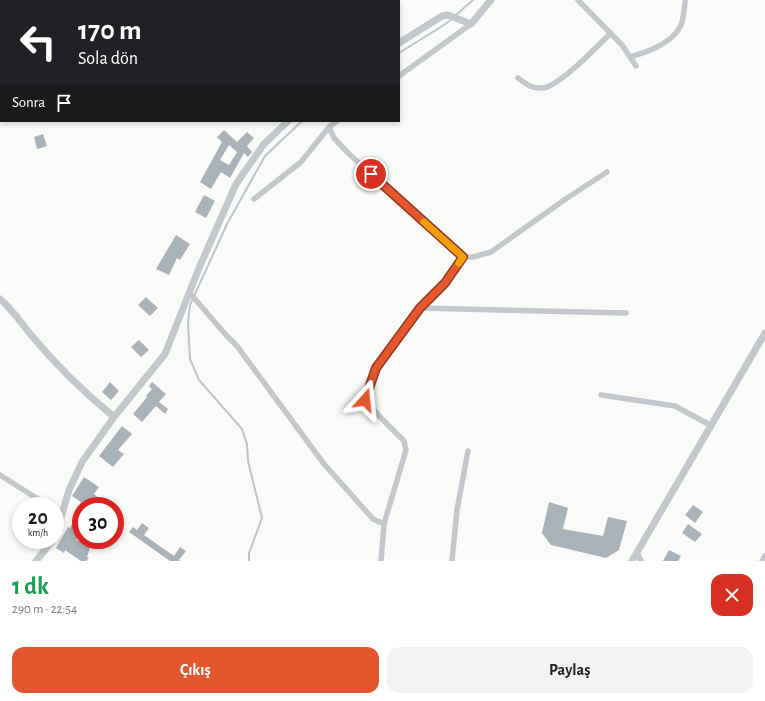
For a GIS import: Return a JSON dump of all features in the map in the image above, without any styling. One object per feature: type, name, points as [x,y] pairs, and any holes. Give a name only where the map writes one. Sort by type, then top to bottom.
[{"type":"street","points":[[400,75],[470,24],[491,0]]},
{"type":"street","points":[[578,0],[622,45],[636,66]]},
{"type":"street","points":[[630,57],[650,51],[675,33],[681,26],[685,2]]},
{"type":"street","points":[[400,42],[442,16],[448,15],[470,24]]},
{"type":"street","points":[[518,78],[529,87],[544,88],[559,81],[611,34]]},
{"type":"street","points":[[64,508],[69,490],[82,462],[114,417],[165,354],[189,292],[236,184],[264,144],[287,122]]},
{"type":"street","points":[[254,199],[302,162],[329,127],[336,122]]},
{"type":"street","points":[[329,127],[334,138],[348,153],[463,257],[473,257],[491,252],[567,198],[607,172]]},
{"type":"street","points":[[381,561],[384,524],[406,450],[404,441],[365,400],[376,368],[420,308],[445,283],[463,257]]},
{"type":"street","points":[[189,292],[236,346],[324,464],[373,518],[384,524]]},
{"type":"street","points":[[0,299],[10,307],[31,336],[57,364],[114,417]]},
{"type":"street","points":[[420,308],[626,313]]},
{"type":"street","points":[[632,561],[765,332]]},
{"type":"street","points":[[601,396],[675,406],[710,425]]},
{"type":"street","points":[[452,561],[457,510],[468,451]]},
{"type":"street","points":[[0,475],[35,497]]},
{"type":"street","points":[[36,561],[46,549]]},
{"type":"street","points":[[637,553],[641,561]]},
{"type":"street","points":[[762,561],[765,556]]},
{"type":"building","points":[[224,130],[237,142],[247,132],[254,138],[247,146],[252,152],[248,157],[244,153],[230,178],[221,172],[211,189],[200,182],[222,142],[217,137]],"holes":[[[229,145],[237,152],[229,165],[220,160]]]},
{"type":"building","points":[[43,134],[47,146],[37,149],[34,137]]},
{"type":"building","points":[[204,195],[215,201],[206,218],[195,212]]},
{"type":"building","points":[[176,235],[190,244],[180,260],[177,258],[169,275],[156,269]]},
{"type":"building","points":[[146,297],[158,308],[150,316],[138,305]]},
{"type":"building","points":[[139,340],[149,350],[141,357],[131,347]]},
{"type":"building","points":[[110,382],[119,391],[111,400],[102,392]]},
{"type":"building","points":[[152,382],[166,394],[159,402],[168,409],[165,414],[156,406],[142,422],[133,414],[152,389],[149,386]]},
{"type":"building","points":[[122,426],[132,434],[118,450],[124,454],[113,467],[99,456]]},
{"type":"building","points":[[84,477],[99,487],[94,494],[97,497],[72,496]]},
{"type":"building","points":[[549,502],[568,508],[563,529],[603,536],[608,517],[627,521],[619,550],[606,558],[551,545],[542,533]]},
{"type":"building","points":[[693,505],[703,512],[695,523],[685,515]]},
{"type":"building","points":[[142,523],[149,528],[144,535],[174,556],[180,547],[186,551],[179,560],[180,561],[170,561],[129,532],[133,527],[137,530]]},
{"type":"building","points":[[72,524],[72,549],[90,549],[87,557],[89,558],[86,561],[81,561],[65,550],[64,553],[58,549],[64,549],[64,534],[68,527],[70,528]]},
{"type":"building","points":[[688,524],[702,534],[695,542],[682,533]]},
{"type":"building","points":[[669,550],[681,556],[678,561],[663,561]]},
{"type":"waterway","points":[[456,15],[473,0]]},
{"type":"waterway","points":[[400,52],[453,18]]},
{"type":"waterway","points":[[249,561],[249,553],[262,518],[248,461],[247,444],[242,429],[199,380],[190,359],[188,323],[190,305],[227,224],[265,156],[301,122]]},
{"type":"slow traffic","points":[[424,222],[463,257],[459,263]]},
{"type":"route","points":[[365,400],[376,368],[420,308],[445,283],[463,257],[371,174]]}]
